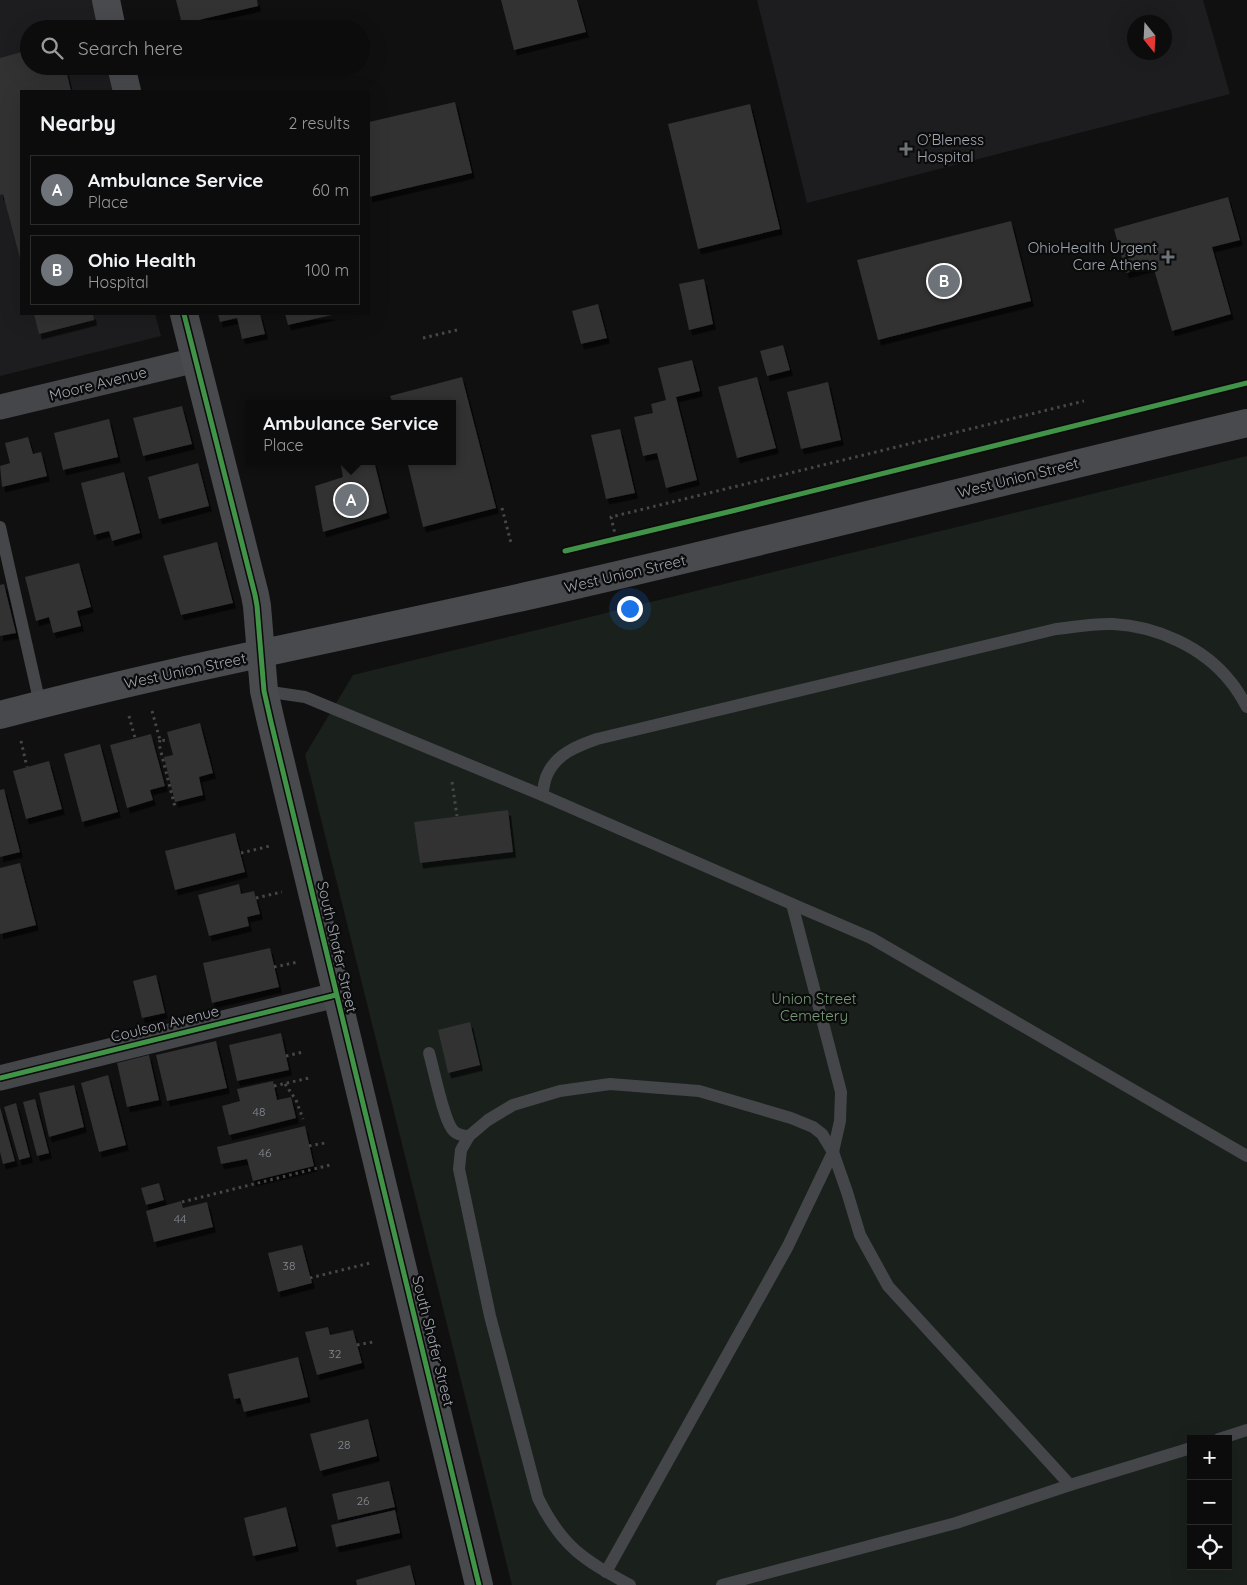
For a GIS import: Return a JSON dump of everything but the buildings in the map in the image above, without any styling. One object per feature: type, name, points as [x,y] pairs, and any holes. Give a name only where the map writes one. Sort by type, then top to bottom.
[{"type":"street","points":[[106,0],[110,20]]},
{"type":"street","points":[[124,75],[128,90]]},
{"type":"street","name":"South Shafer Street","points":[[184,315],[255,595],[264,691],[479,1585]]},
{"type":"street","name":"Moore Avenue","points":[[0,408],[196,360]]},
{"type":"street","name":"West Union Street","points":[[0,715],[198,666],[262,654],[573,586],[1247,423]]},
{"type":"street","name":"Coulson Avenue","points":[[0,1078],[336,995]]},
{"type":"lane","points":[[0,527],[40,704]]},
{"type":"lane","points":[[542,795],[547,774],[558,758],[574,746],[1056,629],[1086,625],[1113,624],[1172,637],[1195,650],[1215,666],[1230,680],[1247,706]]},
{"type":"lane","points":[[264,691],[305,697],[542,795],[871,938],[1247,1156]]},
{"type":"lane","points":[[606,1572],[788,1246],[832,1152],[840,1120],[841,1092],[792,904]]},
{"type":"lane","points":[[429,1053],[447,1120],[452,1131],[463,1136],[469,1136]]},
{"type":"lane","points":[[630,1585],[581,1557],[560,1537],[538,1498],[490,1316],[459,1169],[461,1150],[469,1136],[488,1120],[514,1105],[560,1091],[610,1084],[699,1091],[791,1118],[818,1130],[832,1152],[860,1235],[888,1286],[1070,1485]]},
{"type":"lane","points":[[1231,1435],[1247,1430]]},
{"type":"lane","points":[[722,1585],[956,1523],[1070,1485],[1187,1449]]},
{"type":"path","points":[[422,338],[457,330]]},
{"type":"path","points":[[616,538],[611,517],[1084,401]]},
{"type":"path","points":[[502,508],[511,543]]},
{"type":"path","points":[[607,540],[626,536]]},
{"type":"path","points":[[152,711],[175,807]]},
{"type":"path","points":[[129,716],[135,738]]},
{"type":"path","points":[[160,740],[169,742]]},
{"type":"path","points":[[21,741],[27,767]]},
{"type":"path","points":[[450,774],[457,816]]},
{"type":"path","points":[[241,853],[270,846]]},
{"type":"path","points":[[256,898],[282,892]]},
{"type":"path","points":[[274,967],[298,962]]},
{"type":"path","points":[[286,1056],[303,1052]]},
{"type":"path","points":[[274,1086],[309,1078]]},
{"type":"path","points":[[285,1084],[296,1100],[303,1120]]},
{"type":"path","points":[[309,1146],[325,1143]]},
{"type":"path","points":[[182,1202],[330,1165]]},
{"type":"path","points":[[310,1278],[364,1265]]},
{"type":"path","points":[[357,1346],[372,1342]]},
{"type":"shaded area","points":[[0,0],[106,0],[110,20],[20,20],[20,75],[121,75],[120,90],[20,90],[20,315],[155,315],[161,336],[0,376]]},
{"type":"shaded area","name":"O’Bleness Hospital","points":[[757,0],[1203,0],[1230,94],[807,203]]},
{"type":"green space","name":"Union Street Cemetery","points":[[1247,456],[1247,1585],[512,1585],[305,755],[353,675]]},
{"type":"cycle path","points":[[184,315],[255,595],[264,691],[271,722],[479,1585]]},
{"type":"cycle path","points":[[565,551],[1247,383]]},
{"type":"cycle path","points":[[0,1078],[336,995]]},
{"type":"place","name":"O’Bleness Hospital","points":[[906,149]]},
{"type":"place","name":"OhioHealth Urgent Care Athens","points":[[1168,257]]},
{"type":"place","name":"Ohio Health","points":[[944,281]]},
{"type":"place","name":"Ambulance Service","points":[[351,500]]}]
